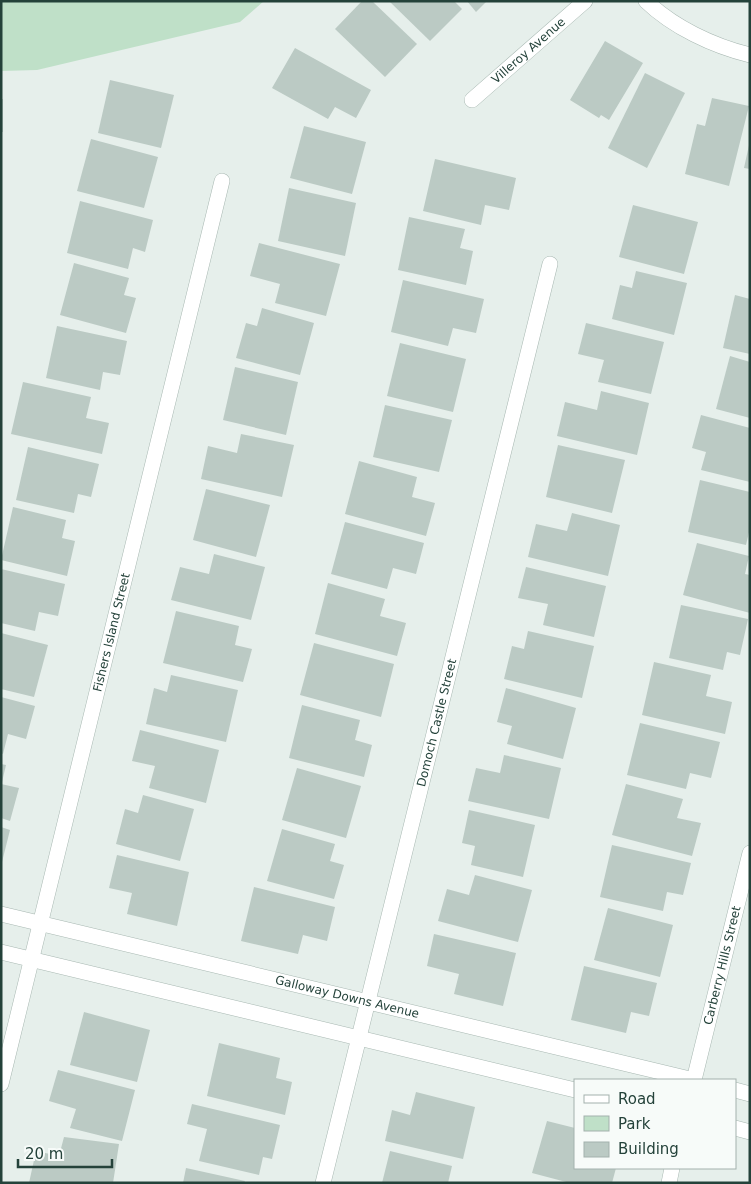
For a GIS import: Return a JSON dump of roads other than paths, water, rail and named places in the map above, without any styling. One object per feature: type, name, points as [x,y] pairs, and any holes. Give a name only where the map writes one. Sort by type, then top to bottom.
[{"type":"street","name":"Villeroy Avenue","points":[[472,100],[585,1]]},
{"type":"street","points":[[646,1],[680,26],[750,56]]},
{"type":"street","name":"Fishers Island Street","points":[[1,1084],[222,181]]},
{"type":"street","name":"Domoch Castle Street","points":[[323,1183],[550,264]]},
{"type":"street","name":"Carberry Hills Street","points":[[694,1079],[750,853]]},
{"type":"street","name":"Galloway Downs Avenue","points":[[1,914],[690,1079]]},
{"type":"street","points":[[1,952],[574,1090]]},
{"type":"street","points":[[736,1090],[750,1094]]},
{"type":"street","points":[[736,1128],[750,1132]]},
{"type":"street","points":[[669,1183],[672,1169]]}]
